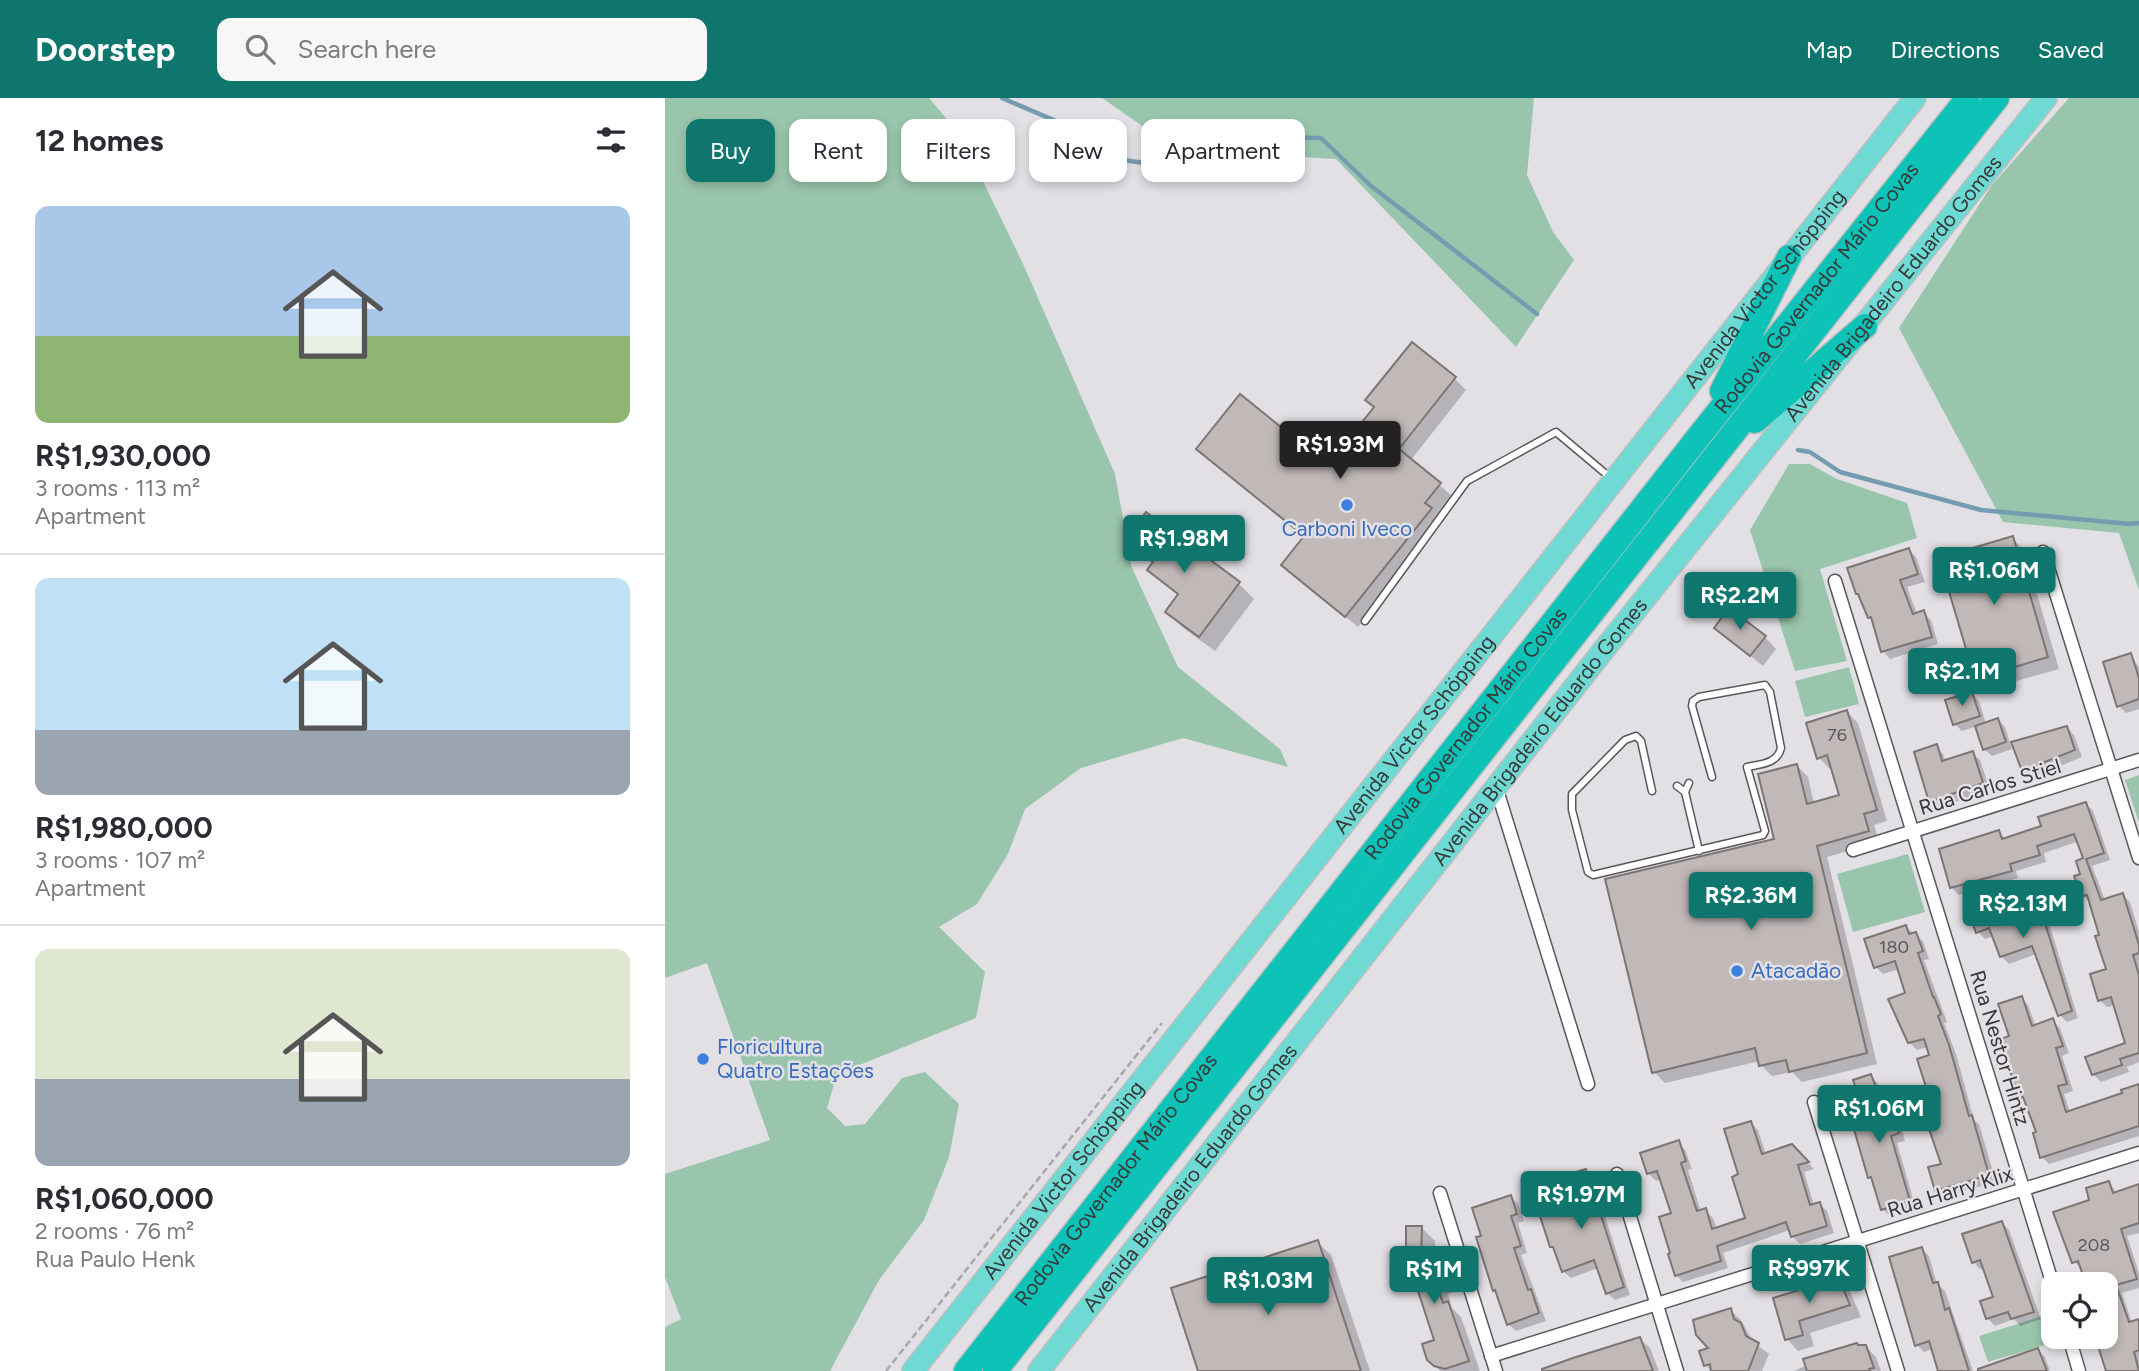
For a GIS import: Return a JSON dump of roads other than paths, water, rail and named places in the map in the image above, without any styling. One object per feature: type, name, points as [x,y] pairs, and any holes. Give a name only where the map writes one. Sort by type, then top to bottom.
[{"type":"highway","name":"Rodovia Governador Mário Covas","points":[[966,1371],[1700,435],[1968,98]]},
{"type":"highway","name":"Rodovia Governador Mário Covas","points":[[995,1371],[1997,98]]},
{"type":"highway","points":[[1700,435],[1789,257]]},
{"type":"highway","points":[[1710,461],[1865,326]]},
{"type":"main road","name":"Avenida Victor Schöpping","points":[[913,1371],[1915,98]]},
{"type":"main road","name":"Avenida Brigadeiro Eduardo Gomes","points":[[1039,1371],[1496,787],[2046,98]]},
{"type":"street","points":[[2043,552],[2139,858]]},
{"type":"street","name":"Rua Nestor Hintz","points":[[1835,581],[2049,1272]]},
{"type":"street","name":"Rua Carlos Stiel","points":[[1853,850],[2139,760]]},
{"type":"street","points":[[1496,787],[1588,1084]]},
{"type":"street","points":[[1814,1102],[1898,1371]]},
{"type":"street","name":"Rua Harry Klix","points":[[1491,1356],[2139,1153]]},
{"type":"street","points":[[1617,1174],[1677,1371]]},
{"type":"street","points":[[1440,1193],[1496,1371]]},
{"type":"street","points":[[2073,1349],[2079,1371]]},
{"type":"lane","points":[[1365,621],[1467,481],[1556,432],[1613,481]]},
{"type":"lane","points":[[1652,792],[1641,741],[1636,736],[1630,737],[1572,794],[1572,810],[1588,872],[1593,875],[1758,837],[1765,831],[1747,767],[1775,760],[1781,748],[1770,692],[1765,685],[1699,697],[1693,701],[1692,706],[1712,778]]},
{"type":"lane","points":[[1689,783],[1685,792],[1699,850]]},
{"type":"lane","points":[[1677,786],[1685,792]]},
{"type":"waterway","points":[[1002,98],[1070,127],[1123,160],[1166,166],[1217,142],[1276,137],[1321,138],[1371,186],[1537,314]]},
{"type":"waterway","points":[[1798,450],[1810,452],[1840,472],[1981,510],[2139,523]]},
{"type":"place","name":"Carboni Iveco","points":[[1347,505]]},
{"type":"place","name":"Atacadão","points":[[1737,971]]},
{"type":"place","name":"Floricultura Quatro Estações","points":[[703,1059]]}]
